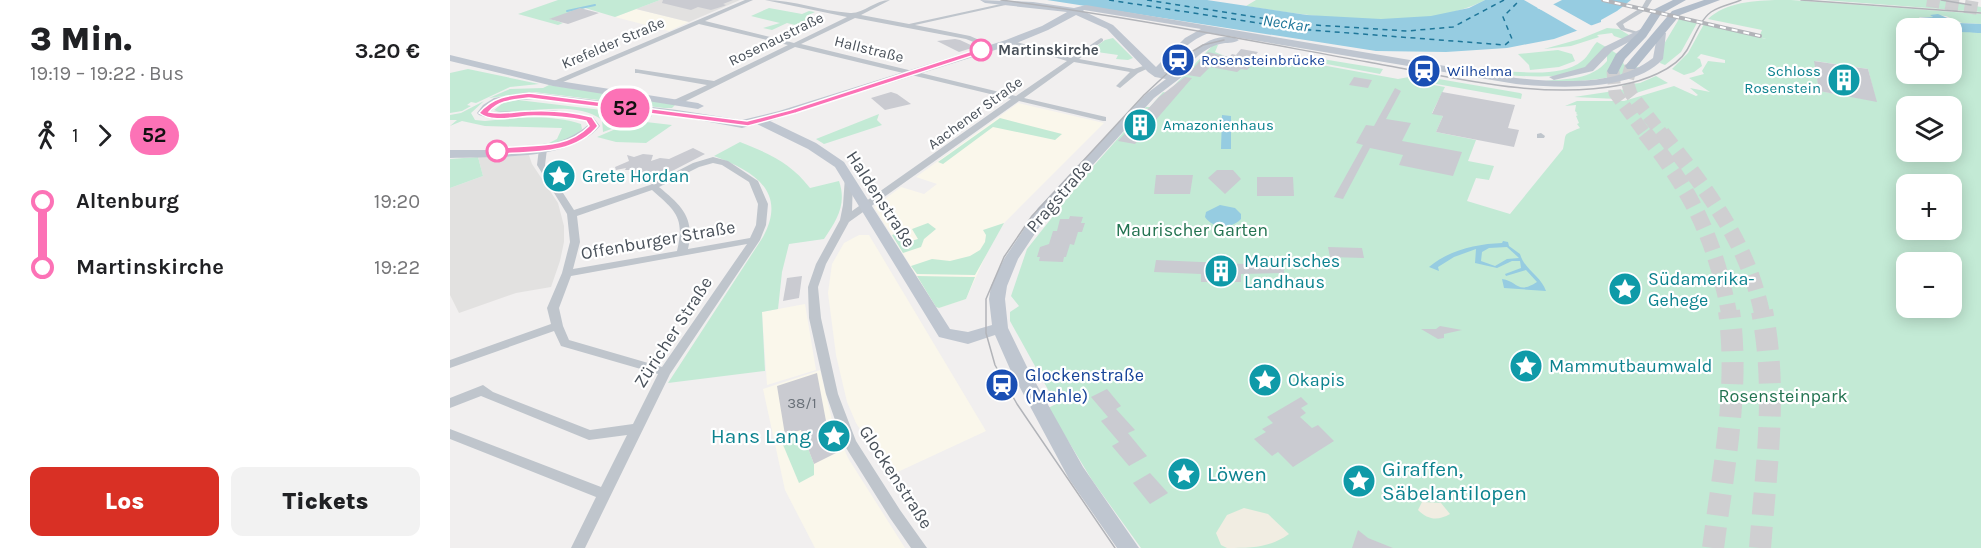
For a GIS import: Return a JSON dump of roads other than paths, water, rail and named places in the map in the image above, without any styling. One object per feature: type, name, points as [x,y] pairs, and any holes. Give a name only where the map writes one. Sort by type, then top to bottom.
[{"type":"main road","points":[[985,0],[1078,10],[1103,22],[1161,78],[1172,76],[1208,43],[1229,36]]},
{"type":"main road","points":[[1021,0],[1207,29],[1229,36],[1350,60],[1404,62],[1532,84],[1596,83],[1622,78],[1644,70],[1658,59],[1661,33]]},
{"type":"main road","points":[[1613,71],[1620,57],[1655,14],[1671,2],[1714,0]]},
{"type":"main road","points":[[1630,66],[1687,2]]},
{"type":"main road","points":[[450,154],[543,148],[574,141],[591,130],[594,124],[589,118],[566,114],[491,116],[483,113],[485,109],[502,100],[529,96],[677,113],[742,124],[760,121],[1010,42],[1045,28],[1078,10]]},
{"type":"main road","name":"Pragstraße","points":[[1129,548],[1076,473],[1019,369],[1000,328],[997,305],[999,285],[1011,259],[1043,211],[1150,96],[1161,78],[1158,71],[1193,37],[1207,29]]},
{"type":"main road","points":[[1532,84],[1587,73],[1600,66],[1603,56],[1612,46],[1642,32]]},
{"type":"main road","name":"Haldenstraße","points":[[450,58],[553,83],[678,102],[760,121],[827,154],[840,165],[942,330],[951,336],[968,338],[1000,328]]},
{"type":"street","name":"Krefelder Straße","points":[[553,83],[750,0]]},
{"type":"street","points":[[768,0],[968,37],[992,47]]},
{"type":"street","name":"Rosenaustraße","points":[[678,102],[887,0]]},
{"type":"street","points":[[1642,32],[1623,29],[1619,24],[1626,17],[1641,11],[1649,0]]},
{"type":"street","points":[[906,26],[1008,3]]},
{"type":"street","name":"Hallstraße","points":[[699,22],[1103,119]]},
{"type":"street","name":"Aachener Straße","points":[[865,208],[1101,40]]},
{"type":"street","points":[[1010,42],[1072,60],[1135,71]]},
{"type":"street","points":[[1120,86],[1135,71],[1149,66]]},
{"type":"street","points":[[638,71],[716,84]]},
{"type":"street","points":[[543,148],[541,165],[572,214],[575,242],[567,273],[553,308],[557,326],[565,343],[665,372]]},
{"type":"street","name":"Züricher Straße","points":[[578,548],[665,372],[755,240],[763,214],[763,204],[753,181],[725,163],[709,160],[653,187]]},
{"type":"street","name":"Glockenstraße","points":[[848,179],[848,205],[845,220],[821,264],[813,287],[814,310],[824,364],[841,423],[850,443],[882,495],[920,548]]},
{"type":"street","points":[[572,214],[653,187],[674,205],[686,228],[682,253]]},
{"type":"street","points":[[845,220],[865,208]]},
{"type":"street","name":"Offenburger Straße","points":[[567,273],[755,240]]},
{"type":"street","points":[[450,364],[557,326]]},
{"type":"street","points":[[450,403],[483,390],[489,395],[589,435],[636,429]]},
{"type":"street","points":[[450,434],[603,494]]},
{"type":"water","name":"Neckar","points":[[1047,0],[1207,0],[1307,15],[1381,19],[1431,16],[1469,8],[1485,0],[1546,0],[1537,8],[1542,10],[1562,0],[1631,0],[1601,22],[1554,39],[1507,48],[1446,52],[1376,51]]},
{"type":"water","points":[[1938,14],[1947,18],[1919,18],[1933,17],[1930,15]]},
{"type":"water","points":[[1962,23],[1981,24],[1981,33],[1962,31]]},
{"type":"water","points":[[1222,115],[1231,116],[1231,149],[1221,149]]},
{"type":"water","points":[[1220,205],[1235,208],[1241,214],[1241,219],[1227,226],[1217,226],[1208,221],[1205,217],[1206,212]]},
{"type":"water","points":[[1503,241],[1508,242],[1509,246],[1520,254],[1546,291],[1504,288],[1502,279],[1521,287],[1537,282],[1526,270],[1506,276],[1505,274],[1521,268],[1520,261],[1512,261],[1497,268],[1475,263],[1476,249],[1454,257],[1438,267],[1439,271],[1429,267],[1445,256],[1463,249]],"holes":[[[1507,247],[1519,258],[1507,259],[1495,266],[1481,261],[1482,252],[1489,248]]]},
{"type":"waterway","points":[[567,11],[595,5]]},
{"type":"tunnel","points":[[1927,0],[1981,9]]},
{"type":"tunnel","points":[[1631,66],[1627,81],[1631,94],[1663,135]]},
{"type":"tunnel","points":[[1613,71],[1615,93],[1646,135]]},
{"type":"tunnel","points":[[1645,133],[1689,196],[1699,217],[1717,262],[1729,313]]},
{"type":"tunnel","points":[[1662,133],[1723,217],[1746,262],[1762,313]]},
{"type":"tunnel","points":[[1713,548],[1729,430],[1733,370],[1729,311]]},
{"type":"tunnel","points":[[1760,548],[1770,400],[1767,341],[1762,311]]},
{"type":"tram line","points":[[1001,0],[1093,13],[1462,80],[1559,90],[1621,85],[1639,81],[1667,69],[1682,57],[1707,15],[1718,8],[1741,0]]},
{"type":"tram line","points":[[1801,0],[1981,13]]},
{"type":"tram line","points":[[1941,0],[1971,5]]},
{"type":"tram line","points":[[1115,548],[1017,404],[995,365],[986,333],[986,299],[1004,257],[1032,216],[1144,95],[1188,54],[1203,45],[1224,40]]},
{"type":"railway","points":[[1603,0],[1760,36]]},
{"type":"place","name":"Martinskirche","points":[[981,50]]},
{"type":"place","name":"Rosensteinbrücke","points":[[1178,60]]},
{"type":"place","name":"Wilhelma","points":[[1424,71]]},
{"type":"place","name":"Schloss Rosenstein","points":[[1844,80]]},
{"type":"place","name":"Amazonienhaus","points":[[1140,125]]},
{"type":"place","name":"Grete Hordan","points":[[559,176]]},
{"type":"place","name":"Maurisches Landhaus","points":[[1221,271]]},
{"type":"place","name":"Südamerika- Gehege","points":[[1625,289]]},
{"type":"place","name":"Mammutbaumwald","points":[[1526,366]]},
{"type":"place","name":"Okapis","points":[[1265,380]]},
{"type":"place","name":"Glockenstraße (Mahle)","points":[[1002,385]]},
{"type":"place","name":"Hans Lang","points":[[834,436]]},
{"type":"place","name":"Löwen","points":[[1184,474]]},
{"type":"place","name":"Giraffen, Säbelantilopen","points":[[1359,481]]},
{"type":"park label","name":"Maurischer Garten","points":[[1192,230]]},
{"type":"park label","name":"Rosensteinpark","points":[[1783,396]]}]
